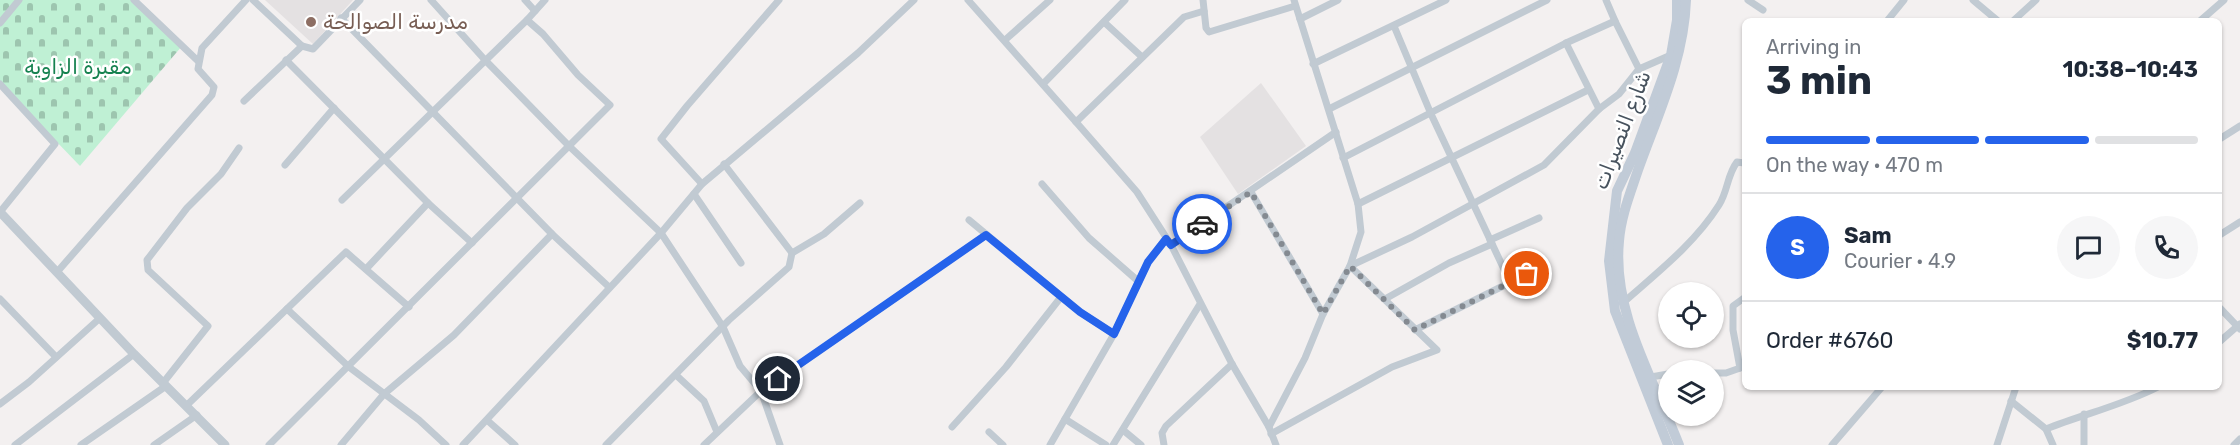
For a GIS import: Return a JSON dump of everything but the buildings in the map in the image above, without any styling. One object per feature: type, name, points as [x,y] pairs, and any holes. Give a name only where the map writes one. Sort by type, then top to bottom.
[{"type":"main road","name":"شارع النصيرات","points":[[1668,445],[1626,345],[1615,310],[1609,261],[1617,191],[1635,153],[1671,55],[1677,20],[1677,0]]},
{"type":"main road","name":"شارع النصيرات","points":[[1679,445],[1639,352],[1624,301],[1619,243],[1624,212],[1678,62],[1686,0]]},
{"type":"street","points":[[0,23],[19,0]]},
{"type":"street","points":[[134,0],[198,62]]},
{"type":"street","points":[[58,271],[212,95],[214,87],[198,69],[202,48],[246,0]]},
{"type":"street","points":[[253,0],[302,46],[313,49],[360,0]]},
{"type":"street","points":[[430,0],[485,60],[570,146],[661,232],[723,327],[740,366],[761,391],[780,445]]},
{"type":"street","points":[[525,0],[535,11]]},
{"type":"street","points":[[342,200],[545,0]]},
{"type":"street","points":[[702,184],[661,140],[687,106],[778,0]]},
{"type":"street","points":[[463,445],[488,421],[543,356],[661,232],[702,184],[724,164],[755,142],[858,53],[914,0]]},
{"type":"street","points":[[969,0],[1137,192],[1168,242],[1276,445]]},
{"type":"street","points":[[1005,40],[1050,0]]},
{"type":"street","points":[[1043,84],[1125,0]]},
{"type":"street","points":[[1203,0],[1209,32],[1295,3],[1358,204],[1361,232],[1350,266],[1323,314],[1305,358],[1270,430]]},
{"type":"street","points":[[1300,19],[1338,0]]},
{"type":"street","points":[[1313,64],[1446,0]]},
{"type":"street","points":[[1329,108],[1412,69],[1547,0]]},
{"type":"street","points":[[1606,0],[1639,69]]},
{"type":"street","points":[[1748,0],[1763,10]]},
{"type":"street","points":[[1889,18],[1904,0]]},
{"type":"street","points":[[1973,0],[1994,18]]},
{"type":"street","points":[[2016,18],[2036,0]]},
{"type":"street","points":[[2203,18],[2224,0]]},
{"type":"street","points":[[1076,122],[1184,16],[1204,11]]},
{"type":"street","points":[[341,18],[552,234],[609,287]]},
{"type":"street","points":[[269,445],[349,368],[610,105],[578,75],[543,34],[527,20]]},
{"type":"street","points":[[1343,158],[1566,43],[1615,21]]},
{"type":"street","points":[[1104,22],[1142,57]]},
{"type":"street","points":[[1394,26],[1431,114],[1510,282]]},
{"type":"street","points":[[1566,43],[1599,109]]},
{"type":"street","points":[[244,101],[302,46]]},
{"type":"street","points":[[1350,266],[1412,237],[1544,165],[1599,109],[1620,94],[1639,69],[1671,55]]},
{"type":"street","points":[[286,60],[428,203],[472,243]]},
{"type":"street","points":[[0,84],[56,144],[0,212],[134,354],[225,445]]},
{"type":"street","points":[[1358,204],[1588,90]]},
{"type":"street","points":[[285,165],[334,108]]},
{"type":"street","points":[[2222,137],[2240,126]]},
{"type":"street","points":[[1050,445],[1114,334],[1148,262],[1168,242],[1251,192],[1336,132]]},
{"type":"street","points":[[81,445],[165,384],[208,326],[148,270],[147,260],[187,208],[221,174],[239,148]]},
{"type":"street","points":[[1624,301],[1681,252],[1720,203],[1730,172],[1737,162],[1742,163]]},
{"type":"street","points":[[724,164],[792,253]]},
{"type":"street","points":[[1042,184],[1089,238],[1138,281]]},
{"type":"street","points":[[1251,192],[1323,314]]},
{"type":"street","points":[[694,194],[741,263]]},
{"type":"street","points":[[366,268],[428,203]]},
{"type":"street","points":[[606,445],[723,327],[789,267],[792,253],[824,234],[860,203]]},
{"type":"street","points":[[1385,299],[1449,263],[1539,218]]},
{"type":"street","points":[[969,220],[1061,297],[1105,331],[1114,334]]},
{"type":"street","points":[[2222,233],[2240,222]]},
{"type":"street","points":[[341,445],[384,394],[454,335],[552,234]]},
{"type":"street","points":[[704,445],[761,391],[986,235]]},
{"type":"street","points":[[186,406],[346,252],[409,307]]},
{"type":"street","points":[[1270,430],[1392,367],[1437,350],[1350,266]]},
{"type":"street","points":[[1415,330],[1527,274]]},
{"type":"street","points":[[952,428],[1006,367],[1061,297]]},
{"type":"street","points":[[0,299],[56,357]]},
{"type":"street","points":[[1724,373],[1742,368],[1733,330],[1733,306],[1742,299]]},
{"type":"street","points":[[1113,445],[1200,304]]},
{"type":"street","points":[[286,309],[349,368],[419,420],[446,445]]},
{"type":"street","points":[[2222,310],[2239,327],[2222,340]]},
{"type":"street","points":[[0,404],[100,318]]},
{"type":"street","points":[[15,445],[134,354]]},
{"type":"street","points":[[1164,445],[1162,433],[1167,426],[1232,364]]},
{"type":"street","points":[[676,375],[704,401],[717,432]]},
{"type":"street","points":[[1650,377],[1658,376]]},
{"type":"street","points":[[1832,445],[1879,390]]},
{"type":"street","points":[[1997,445],[2015,390]]},
{"type":"street","points":[[2046,429],[2084,414],[2129,402],[2152,390]]},
{"type":"street","points":[[2011,401],[2046,429],[2053,445]]},
{"type":"street","points":[[2084,414],[2084,445]]},
{"type":"street","points":[[154,445],[197,415]]},
{"type":"street","points":[[1065,419],[1106,445]]},
{"type":"street","points":[[488,421],[515,445]]},
{"type":"street","points":[[1123,430],[1141,445]]},
{"type":"street","points":[[989,432],[1003,445]]},
{"type":"street","points":[[2234,445],[2240,439]]},
{"type":"shaded area","name":"مدرسة الصوالحة","points":[[265,0],[353,0],[313,44]]},
{"type":"shaded area","points":[[1261,83],[1306,146],[1238,194],[1200,137]]},
{"type":"green space","name":"مقبرة الزاوية","points":[[0,0],[134,0],[182,46],[80,166],[0,83]]},
{"type":"way so far","points":[[1202,224],[1251,192],[1323,314],[1350,266],[1415,330],[1527,274]]},
{"type":"place","name":"مدرسة الصوالحة","points":[[311,22]]},
{"type":"route","points":[[778,379],[986,235],[1080,312],[1105,331],[1114,334],[1148,262],[1166,239],[1171,245],[1202,224]]}]
